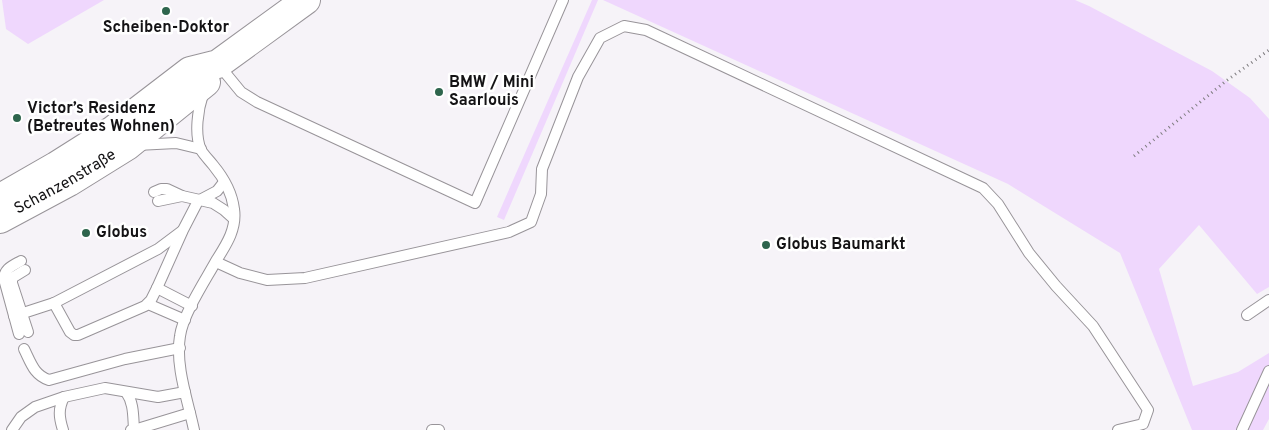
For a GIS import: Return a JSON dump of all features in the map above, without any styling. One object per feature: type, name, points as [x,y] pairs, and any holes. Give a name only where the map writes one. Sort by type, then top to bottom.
[{"type":"street","name":"Schanzenstraße","points":[[0,219],[69,182],[126,146],[213,72],[306,0]]},
{"type":"street","name":"Schanzenstraße","points":[[0,198],[113,130],[190,71],[213,72]]},
{"type":"lane","points":[[194,430],[180,364],[179,338],[184,320],[234,228],[234,209],[221,174],[201,149],[197,127],[199,107],[213,72],[257,102],[475,203],[563,0]]},
{"type":"lane","points":[[216,262],[240,273],[267,280],[305,278],[508,232],[532,222],[541,194],[542,169],[578,77],[600,38],[624,26],[646,30],[983,188],[998,204],[1029,253],[1093,326],[1148,410],[1143,424],[1118,430]]},
{"type":"lane","points":[[126,146],[176,143],[201,149]]},
{"type":"lane","points":[[54,302],[70,332],[74,335],[78,335],[148,304],[158,288],[183,230],[198,201],[217,191],[224,182]]},
{"type":"lane","points":[[156,196],[161,189],[167,189],[198,201],[213,203],[234,220]]},
{"type":"lane","points":[[18,314],[54,302],[158,249],[183,230]]},
{"type":"lane","points":[[23,266],[7,269],[4,274],[24,333]]},
{"type":"lane","points":[[158,288],[192,306]]},
{"type":"lane","points":[[1247,315],[1269,300]]},
{"type":"lane","points":[[148,304],[184,320]]},
{"type":"lane","points":[[28,348],[30,362],[34,370],[40,377],[49,380],[125,359],[180,348]]},
{"type":"lane","points":[[1242,430],[1269,371]]},
{"type":"lane","points":[[12,430],[22,417],[35,407],[64,397],[105,388],[158,397],[186,392]]},
{"type":"lane","points":[[126,392],[132,403],[133,430],[190,413]]},
{"type":"lane","points":[[63,430],[59,412],[64,397]]},
{"type":"lane","points":[[432,430],[439,430]]},
{"type":"path","points":[[1134,156],[1226,81],[1269,50]]},
{"type":"shaded area","points":[[2,0],[104,0],[28,44],[6,29]]},
{"type":"shaded area","points":[[592,0],[598,0],[504,220],[497,217]]},
{"type":"shaded area","points":[[603,0],[1075,0],[1212,71],[1250,98],[1269,119],[1269,287],[1257,294],[1199,225],[1159,269],[1193,386],[1238,372],[1269,353],[1269,419],[1263,430],[1192,430],[1120,253],[1008,184]]},
{"type":"place","name":"Scheiben-Doktor","points":[[166,11]]},
{"type":"place","name":"BMW / Mini Saarlouis","points":[[439,92]]},
{"type":"place","name":"Victor’s Residenz (Betreutes Wohnen)","points":[[17,118]]},
{"type":"place","name":"Globus","points":[[86,233]]},
{"type":"place","name":"Globus Baumarkt","points":[[766,245]]}]
